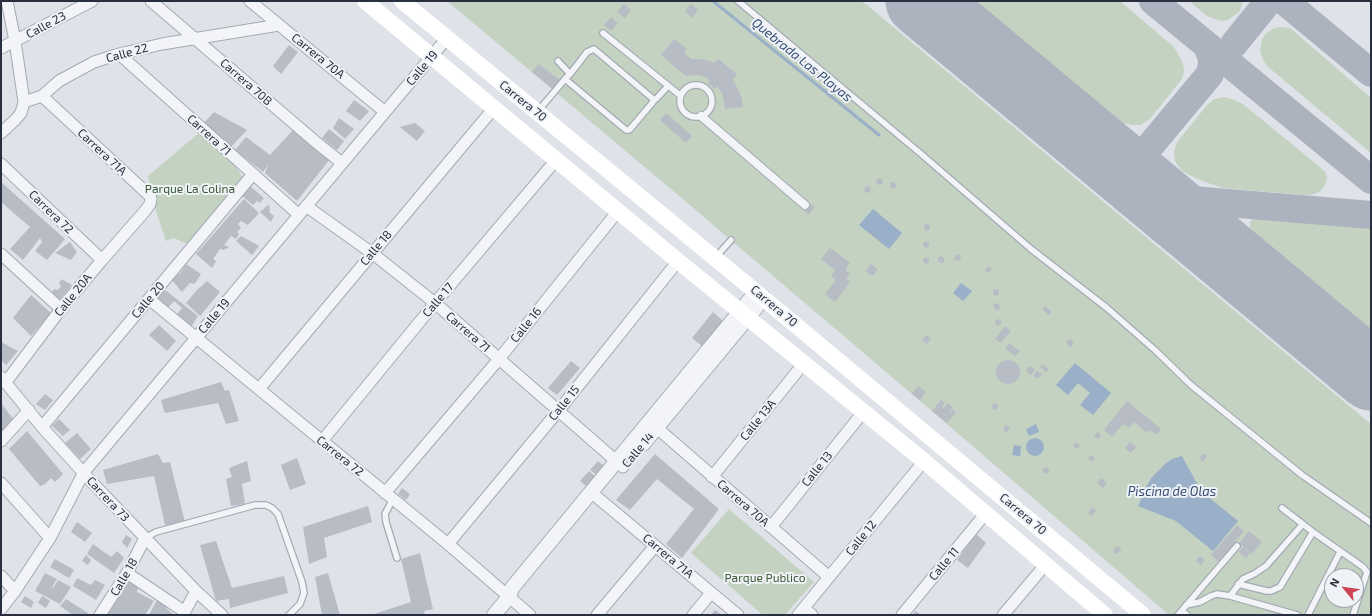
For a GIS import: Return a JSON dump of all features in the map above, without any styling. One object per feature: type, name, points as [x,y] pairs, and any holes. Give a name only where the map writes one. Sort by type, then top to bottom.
[{"type":"main road","name":"Carrera 70","points":[[365,1],[678,261],[864,411],[1105,615]]},
{"type":"main road","name":"Carrera 70","points":[[402,1],[760,295],[1143,615]]},
{"type":"street","points":[[1,133],[21,113],[24,102],[15,41],[7,1]]},
{"type":"street","name":"Calle 23","points":[[1,48],[92,1]]},
{"type":"street","name":"Carrera 70B","points":[[151,1],[342,163]]},
{"type":"street","name":"Carrera 70A","points":[[250,1],[385,112]]},
{"type":"street","name":"Calle 22","points":[[24,102],[42,96],[59,81],[94,62],[118,54],[162,44],[279,25]]},
{"type":"street","name":"Calle 19","points":[[1,609],[15,591],[50,538],[84,472],[447,38]]},
{"type":"street","name":"Carrera 71","points":[[118,54],[253,174],[303,210],[372,253],[435,303],[620,464]]},
{"type":"street","name":"Carrera 71A","points":[[42,96],[150,196],[150,204],[145,211]]},
{"type":"street","name":"Calle 18","points":[[259,389],[494,108]]},
{"type":"street","points":[[701,116],[805,205]]},
{"type":"street","name":"Calle 17","points":[[322,441],[435,303],[556,160]]},
{"type":"street","name":"Carrera 72","points":[[1,164],[102,260]]},
{"type":"street","name":"Calle 20","points":[[42,427],[253,174]]},
{"type":"street","name":"Calle 20A","points":[[3,379],[102,260],[145,211]]},
{"type":"street","name":"Calle 16","points":[[389,496],[618,211]]},
{"type":"street","points":[[1,254],[61,310]]},
{"type":"street","name":"Calle 15","points":[[448,544],[559,410],[678,261]]},
{"type":"street","name":"Calle 14","points":[[494,615],[509,597],[512,588],[620,464],[760,295]]},
{"type":"street","name":"Carrera 72","points":[[149,299],[448,544],[530,615]]},
{"type":"street","name":"Calle 14","points":[[509,597],[519,593],[598,498],[620,464],[657,428],[744,314]]},
{"type":"street","name":"Calle 13A","points":[[712,477],[804,363]]},
{"type":"street","name":"Carrera 73","points":[[3,379],[42,427],[89,479],[196,591],[222,615]]},
{"type":"street","points":[[1,440],[29,410]]},
{"type":"street","name":"Calle 13","points":[[770,527],[864,411]]},
{"type":"street","name":"Carrera 70A","points":[[657,428],[770,527],[830,577]]},
{"type":"street","name":"Calle 12","points":[[805,613],[830,577],[924,461]]},
{"type":"street","points":[[1,483],[50,538]]},
{"type":"street","name":"Carrera 71A","points":[[598,498],[738,615]]},
{"type":"street","name":"Calle 11","points":[[902,615],[986,513]]},
{"type":"street","name":"Calle 18","points":[[100,615],[128,573],[145,538]]},
{"type":"street","points":[[597,615],[655,546]]},
{"type":"street","points":[[1003,615],[1046,564]]},
{"type":"street","points":[[128,573],[184,614],[196,591]]},
{"type":"street","points":[[1,576],[15,591]]},
{"type":"street","points":[[693,615],[711,593]]},
{"type":"lane","points":[[738,1],[920,153],[1031,249],[1107,308],[1191,385],[1302,475],[1371,523]]},
{"type":"lane","points":[[603,33],[681,96]]},
{"type":"lane","points":[[538,113],[587,52],[594,49],[652,98],[653,101]]},
{"type":"lane","points":[[558,61],[570,74]]},
{"type":"lane","points":[[565,79],[626,130],[631,128],[653,101],[658,98],[668,86]]},
{"type":"lane","points":[[690,86],[699,86],[707,90],[711,97],[711,106],[705,114],[701,116],[690,116],[684,111],[680,104],[681,96],[690,86]]},
{"type":"lane","points":[[715,258],[731,240]]},
{"type":"lane","points":[[389,496],[385,514],[386,522],[397,558]]},
{"type":"lane","points":[[145,538],[156,532],[256,504],[266,505],[272,508],[278,514],[302,582],[304,593],[300,604],[289,615]]},
{"type":"lane","points":[[1282,508],[1340,552],[1363,567],[1367,572],[1353,615]]},
{"type":"lane","points":[[1230,596],[1243,579],[1263,569],[1303,524]]},
{"type":"lane","points":[[1238,584],[1267,591],[1271,591],[1280,586],[1313,532]]},
{"type":"lane","points":[[1187,615],[1180,613],[1237,546]]},
{"type":"lane","points":[[1308,615],[1340,552]]},
{"type":"lane","points":[[1186,606],[1200,602],[1217,594],[1230,596],[1297,615]]},
{"type":"green space","points":[[447,1],[862,1],[1371,424],[1371,615],[1169,615],[940,418]]},
{"type":"green space","points":[[974,1],[1120,1],[1174,47],[1183,63],[1184,72],[1182,79],[1150,119],[1140,125],[1124,123],[1115,118]]},
{"type":"green space","points":[[1189,1],[1243,1],[1240,11],[1228,20],[1223,21],[1207,16]]},
{"type":"green space","points":[[1274,28],[1290,28],[1371,98],[1371,153],[1268,67],[1264,62],[1260,52],[1262,39],[1266,33]]},
{"type":"green space","points":[[1224,97],[1243,104],[1321,168],[1326,173],[1327,179],[1324,187],[1319,192],[1311,195],[1223,188],[1202,181],[1181,170],[1175,161],[1174,152],[1177,142],[1208,104],[1215,99]]},
{"type":"green space","name":"Parque La Colina","points":[[200,132],[226,152],[246,182],[200,237],[187,244],[174,238],[166,241],[156,211],[148,176]]},
{"type":"green space","points":[[1257,218],[1371,227],[1371,332],[1255,238],[1251,233],[1250,222]]},
{"type":"green space","name":"Parque Publico","points":[[729,509],[814,582],[785,615],[763,615],[691,553]]},
{"type":"water","points":[[873,209],[902,233],[889,249],[859,225]]},
{"type":"water","points":[[961,283],[972,291],[963,301],[953,293]]},
{"type":"water","points":[[1075,363],[1111,393],[1093,415],[1080,405],[1090,393],[1078,383],[1068,395],[1056,385]]},
{"type":"water","points":[[1036,424],[1039,432],[1029,436],[1026,429]]},
{"type":"water","points":[[1031,438],[1039,438],[1044,443],[1042,454],[1039,456],[1031,456],[1026,451],[1026,443]]},
{"type":"water","points":[[1014,445],[1021,446],[1020,456],[1012,455]]},
{"type":"water","name":"Piscina de Olas","points":[[1182,456],[1201,491],[1238,521],[1213,551],[1176,521],[1138,506],[1152,477],[1172,459]]},
{"type":"building","points":[[624,4],[631,10],[625,18],[617,12]]},
{"type":"building","points":[[691,4],[698,10],[692,18],[685,11]]},
{"type":"building","points":[[611,17],[618,23],[611,31],[604,25]]},
{"type":"building","points":[[674,39],[687,49],[684,53],[691,59],[704,59],[714,63],[718,59],[737,74],[733,79],[741,96],[743,107],[725,109],[722,93],[717,86],[715,89],[708,83],[710,80],[703,76],[697,75],[686,76],[661,55]]},
{"type":"building","points":[[289,45],[298,52],[281,74],[273,66]]},
{"type":"building","points":[[539,64],[560,80],[553,89],[532,72]]},
{"type":"building","points":[[354,100],[369,111],[360,121],[346,111]]},
{"type":"building","points":[[214,112],[247,130],[230,148],[202,125]]},
{"type":"building","points":[[666,113],[692,136],[686,143],[660,120]]},
{"type":"building","points":[[339,118],[354,129],[345,139],[333,128]]},
{"type":"building","points":[[415,123],[425,131],[417,141],[400,127]]},
{"type":"building","points":[[329,129],[344,141],[337,150],[322,138]]},
{"type":"building","points":[[293,130],[330,159],[297,201],[265,173],[268,165],[263,172],[235,150],[246,137],[270,155]]},
{"type":"building","points":[[880,178],[883,181],[882,184],[878,185],[876,183],[877,179]]},
{"type":"building","points":[[1,182],[65,239],[47,260],[35,251],[42,242],[40,238],[23,260],[10,249],[30,227],[1,202]]},
{"type":"building","points":[[893,182],[896,184],[896,188],[893,189],[890,187],[890,183]]},
{"type":"building","points":[[868,186],[871,189],[870,192],[866,193],[864,190],[865,187]]},
{"type":"building","points":[[251,187],[264,198],[260,203],[257,201],[253,205],[242,196]]},
{"type":"building","points":[[244,199],[259,213],[248,225],[241,221],[238,224],[241,228],[237,232],[239,234],[236,239],[231,236],[224,245],[229,247],[227,249],[220,249],[213,259],[216,261],[212,268],[196,254]]},
{"type":"building","points":[[808,202],[815,207],[808,215],[802,209]]},
{"type":"building","points":[[268,205],[270,206],[269,212],[274,216],[271,222],[260,212]]},
{"type":"building","points":[[924,225],[930,225],[930,229],[927,231],[924,229]]},
{"type":"building","points":[[241,236],[259,246],[252,255],[236,241]]},
{"type":"building","points":[[926,241],[929,243],[929,247],[926,248],[923,246],[923,243]]},
{"type":"building","points":[[70,242],[77,252],[71,260],[55,253]]},
{"type":"building","points":[[830,248],[850,263],[845,270],[850,274],[846,279],[850,282],[835,302],[825,294],[836,280],[831,276],[835,270],[821,259]]},
{"type":"building","points":[[958,254],[961,256],[960,260],[957,261],[954,259]]},
{"type":"building","points":[[941,256],[944,258],[944,262],[941,263],[938,261],[938,258]]},
{"type":"building","points":[[926,257],[929,259],[929,263],[926,264],[923,262],[923,259]]},
{"type":"building","points":[[186,264],[201,274],[194,284],[190,283],[182,292],[172,280],[181,272]]},
{"type":"building","points":[[871,264],[878,270],[872,276],[865,271]]},
{"type":"building","points":[[988,266],[992,269],[989,273],[985,271]]},
{"type":"building","points":[[61,279],[72,285],[58,302],[50,295],[54,289],[58,290],[61,286],[59,284]]},
{"type":"building","points":[[207,281],[220,292],[200,316],[186,303]]},
{"type":"building","points":[[164,289],[198,316],[190,329],[175,317],[182,308],[174,301],[166,310],[154,300]]},
{"type":"building","points":[[996,289],[999,290],[999,294],[996,296],[993,294],[993,291]]},
{"type":"building","points":[[31,295],[51,313],[31,336],[13,318]]},
{"type":"building","points":[[996,303],[999,304],[1000,308],[997,310],[993,305]]},
{"type":"building","points":[[1045,306],[1052,312],[1049,315],[1042,309]]},
{"type":"building","points":[[713,312],[723,321],[702,346],[692,338]]},
{"type":"building","points":[[998,319],[1001,320],[1001,324],[998,326],[995,324],[995,321]]},
{"type":"building","points":[[159,325],[176,341],[167,351],[149,335]]},
{"type":"building","points":[[1005,326],[1011,331],[1001,343],[995,339]]},
{"type":"building","points":[[926,335],[931,338],[927,344],[922,340]]},
{"type":"building","points":[[1070,339],[1073,341],[1073,345],[1070,347],[1067,345],[1067,341]]},
{"type":"building","points":[[1,342],[18,351],[6,365],[1,360]]},
{"type":"building","points":[[1009,343],[1020,351],[1015,356],[1005,348]]},
{"type":"building","points":[[1003,360],[1013,360],[1020,367],[1020,377],[1013,384],[1003,384],[996,377],[996,367]]},
{"type":"building","points":[[571,361],[580,368],[557,395],[548,388]]},
{"type":"building","points":[[1042,364],[1049,369],[1046,372],[1040,367]]},
{"type":"building","points":[[1030,366],[1035,369],[1031,375],[1026,371]]},
{"type":"building","points":[[1037,371],[1042,374],[1038,379],[1033,376]]},
{"type":"building","points":[[221,382],[225,391],[229,390],[239,421],[226,424],[218,403],[165,413],[161,400]]},
{"type":"building","points":[[918,386],[926,392],[920,400],[912,394]]},
{"type":"building","points":[[45,394],[53,400],[45,410],[36,404]]},
{"type":"building","points":[[941,400],[945,403],[942,407],[944,408],[948,403],[953,407],[949,412],[950,413],[953,409],[956,412],[947,423],[932,411]]},
{"type":"building","points":[[1127,401],[1161,429],[1157,435],[1150,430],[1147,433],[1134,422],[1129,428],[1123,424],[1112,437],[1104,430]]},
{"type":"building","points":[[1,403],[14,420],[1,435]]},
{"type":"building","points":[[995,403],[998,404],[998,408],[995,410],[992,408],[992,405]]},
{"type":"building","points":[[59,419],[70,430],[63,436],[52,426]]},
{"type":"building","points":[[1006,425],[1010,427],[1007,432],[1003,430]]},
{"type":"building","points":[[27,431],[63,474],[55,482],[51,478],[45,484],[40,486],[9,449]]},
{"type":"building","points":[[1097,432],[1101,435],[1098,439],[1094,436]]},
{"type":"building","points":[[77,433],[91,449],[80,459],[65,443]]},
{"type":"building","points":[[1076,442],[1080,445],[1077,449],[1073,446]]},
{"type":"building","points":[[1130,442],[1136,447],[1131,453],[1125,448]]},
{"type":"building","points":[[1203,453],[1207,456],[1203,462],[1199,458]]},
{"type":"building","points":[[158,454],[163,463],[170,462],[185,522],[165,525],[154,476],[107,484],[103,470]]},
{"type":"building","points":[[655,454],[719,509],[682,558],[666,544],[694,509],[657,479],[630,510],[616,500]]},
{"type":"building","points":[[1091,455],[1095,458],[1092,462],[1088,459]]},
{"type":"building","points":[[297,458],[306,484],[290,490],[281,465]]},
{"type":"building","points":[[247,461],[251,481],[242,484],[245,504],[231,506],[226,479],[232,477],[229,468]]},
{"type":"building","points":[[598,461],[604,466],[597,475],[590,470]]},
{"type":"building","points":[[1046,467],[1049,469],[1049,473],[1046,474],[1043,472],[1043,469]]},
{"type":"building","points":[[589,471],[595,476],[587,487],[580,481]]},
{"type":"building","points":[[1101,478],[1107,483],[1103,488],[1097,483]]},
{"type":"building","points":[[402,488],[410,494],[406,500],[398,494]]},
{"type":"building","points":[[368,506],[372,522],[324,538],[327,557],[309,564],[303,527]]},
{"type":"building","points":[[1092,507],[1096,511],[1092,516],[1088,513]]},
{"type":"building","points":[[77,522],[92,533],[85,542],[71,532]]},
{"type":"building","points":[[1237,525],[1244,531],[1219,562],[1211,555]]},
{"type":"building","points":[[1249,531],[1262,542],[1252,554],[1239,543]]},
{"type":"building","points":[[976,534],[986,543],[968,568],[957,560]]},
{"type":"building","points":[[126,535],[132,539],[127,548],[122,542]]},
{"type":"building","points":[[216,541],[232,588],[284,576],[288,593],[230,608],[229,599],[216,601],[200,545]]},
{"type":"building","points":[[93,544],[111,557],[117,551],[124,558],[114,573],[87,554]]},
{"type":"building","points":[[1117,546],[1122,549],[1117,554],[1113,551]]},
{"type":"building","points":[[1243,547],[1250,553],[1246,558],[1239,552]]},
{"type":"building","points":[[420,553],[433,609],[424,611],[425,615],[371,615],[411,602],[401,559]]},
{"type":"building","points":[[86,555],[91,560],[88,565],[82,561]]},
{"type":"building","points":[[1200,556],[1205,560],[1201,565],[1196,561]]},
{"type":"building","points":[[55,559],[74,570],[69,578],[50,567]]},
{"type":"building","points":[[45,573],[57,579],[52,587],[53,588],[58,580],[71,587],[60,604],[35,591]]},
{"type":"building","points":[[328,573],[340,615],[322,615],[315,577]]},
{"type":"building","points":[[77,578],[91,585],[95,580],[105,585],[96,600],[73,586]]},
{"type":"building","points":[[128,582],[138,587],[137,592],[154,601],[145,615],[103,615]]},
{"type":"building","points":[[25,596],[34,602],[31,608],[21,602]]},
{"type":"building","points":[[42,596],[50,601],[46,608],[38,603]]},
{"type":"building","points":[[66,599],[88,613],[87,615],[73,615],[60,606]]},
{"type":"building","points":[[157,600],[168,605],[166,608],[174,615],[149,615]]},
{"type":"building","points":[[715,610],[722,615],[711,615]]},
{"type":"building","points":[[916,611],[921,615],[912,615]]},
{"type":"waterway","name":"Quebrada Las Playas","points":[[713,1],[879,135]]},
{"type":"taxiway","points":[[1153,1],[1371,180]]},
{"type":"taxiway","points":[[1234,44],[1264,7],[1266,1]]},
{"type":"taxiway","points":[[1284,1],[1371,73]]},
{"type":"taxiway","points":[[1102,151],[1112,159],[1124,161],[1136,159],[1145,152],[1210,74],[1212,58],[1207,46]]},
{"type":"taxiway","points":[[1156,197],[1371,215]]},
{"type":"runway","points":[[921,1],[1371,375]]}]
